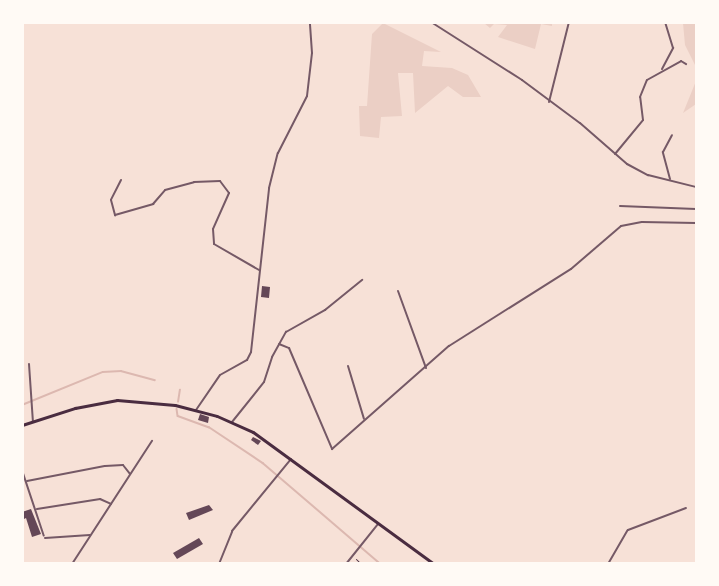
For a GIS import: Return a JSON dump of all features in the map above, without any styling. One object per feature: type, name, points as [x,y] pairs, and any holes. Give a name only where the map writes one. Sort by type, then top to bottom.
[{"type":"main road","points":[[22,425],[75,408],[117,400],[153,401],[196,410],[232,422],[291,459],[434,564]]},
{"type":"street","points":[[196,410],[220,375],[247,360],[251,352],[259,270],[273,171],[307,96],[312,53],[310,22]]},
{"type":"street","points":[[431,22],[522,80],[580,123],[615,154],[648,175],[696,187]]},
{"type":"street","points":[[549,102],[569,22]]},
{"type":"street","points":[[662,69],[673,48],[665,22]]},
{"type":"street","points":[[615,154],[643,120],[640,97],[646,80],[662,69],[681,61],[686,64]]},
{"type":"street","points":[[670,179],[663,152],[672,135]]},
{"type":"street","points":[[121,180],[111,200],[115,215],[153,204],[165,190],[194,182],[219,181],[229,193],[213,229],[214,244],[259,270]]},
{"type":"street","points":[[621,206],[696,208]]},
{"type":"street","points":[[279,344],[289,348],[332,449],[364,419],[477,326],[571,269],[621,226],[642,222],[696,223]]},
{"type":"street","points":[[232,422],[264,382],[279,344],[293,326],[325,310],[362,280]]},
{"type":"street","points":[[398,291],[426,368]]},
{"type":"street","points":[[29,364],[29,406],[33,422]]},
{"type":"street","points":[[348,366],[364,419]]},
{"type":"street","points":[[72,564],[152,441]]},
{"type":"street","points":[[219,564],[232,531],[291,459]]},
{"type":"street","points":[[27,481],[105,466],[123,465],[130,474]]},
{"type":"street","points":[[22,470],[37,509],[44,537],[90,535]]},
{"type":"street","points":[[37,509],[100,499],[111,504]]},
{"type":"street","points":[[608,564],[628,530],[686,508]]},
{"type":"street","points":[[346,564],[379,523]]},
{"type":"path","points":[[352,555],[361,564]]},
{"type":"shaded area","points":[[552,22],[552,26],[541,24],[535,49],[498,37],[507,25],[494,24],[490,28],[484,23]]},
{"type":"shaded area","points":[[383,23],[441,52],[424,51],[422,66],[452,68],[468,75],[481,97],[463,97],[448,86],[415,113],[413,73],[398,73],[402,116],[381,117],[379,138],[360,136],[359,106],[367,106],[372,34]]},
{"type":"shaded area","points":[[683,23],[696,23],[696,67],[685,45]]},
{"type":"shaded area","points":[[696,81],[696,104],[683,113]]},
{"type":"building","points":[[262,286],[270,287],[269,298],[261,297]]},
{"type":"building","points":[[200,414],[209,417],[208,423],[198,420]]},
{"type":"building","points":[[253,437],[261,441],[258,445],[251,440]]},
{"type":"building","points":[[209,505],[213,510],[189,520],[186,513]]},
{"type":"building","points":[[31,509],[41,534],[32,537],[26,518],[22,520],[22,512]]},
{"type":"building","points":[[199,538],[203,544],[177,559],[173,553]]},
{"type":"waterway","points":[[22,405],[103,372],[121,371],[155,380]]},
{"type":"waterway","points":[[178,402],[180,390]]},
{"type":"waterway","points":[[177,409],[178,416],[209,427],[263,463],[381,564]]}]
